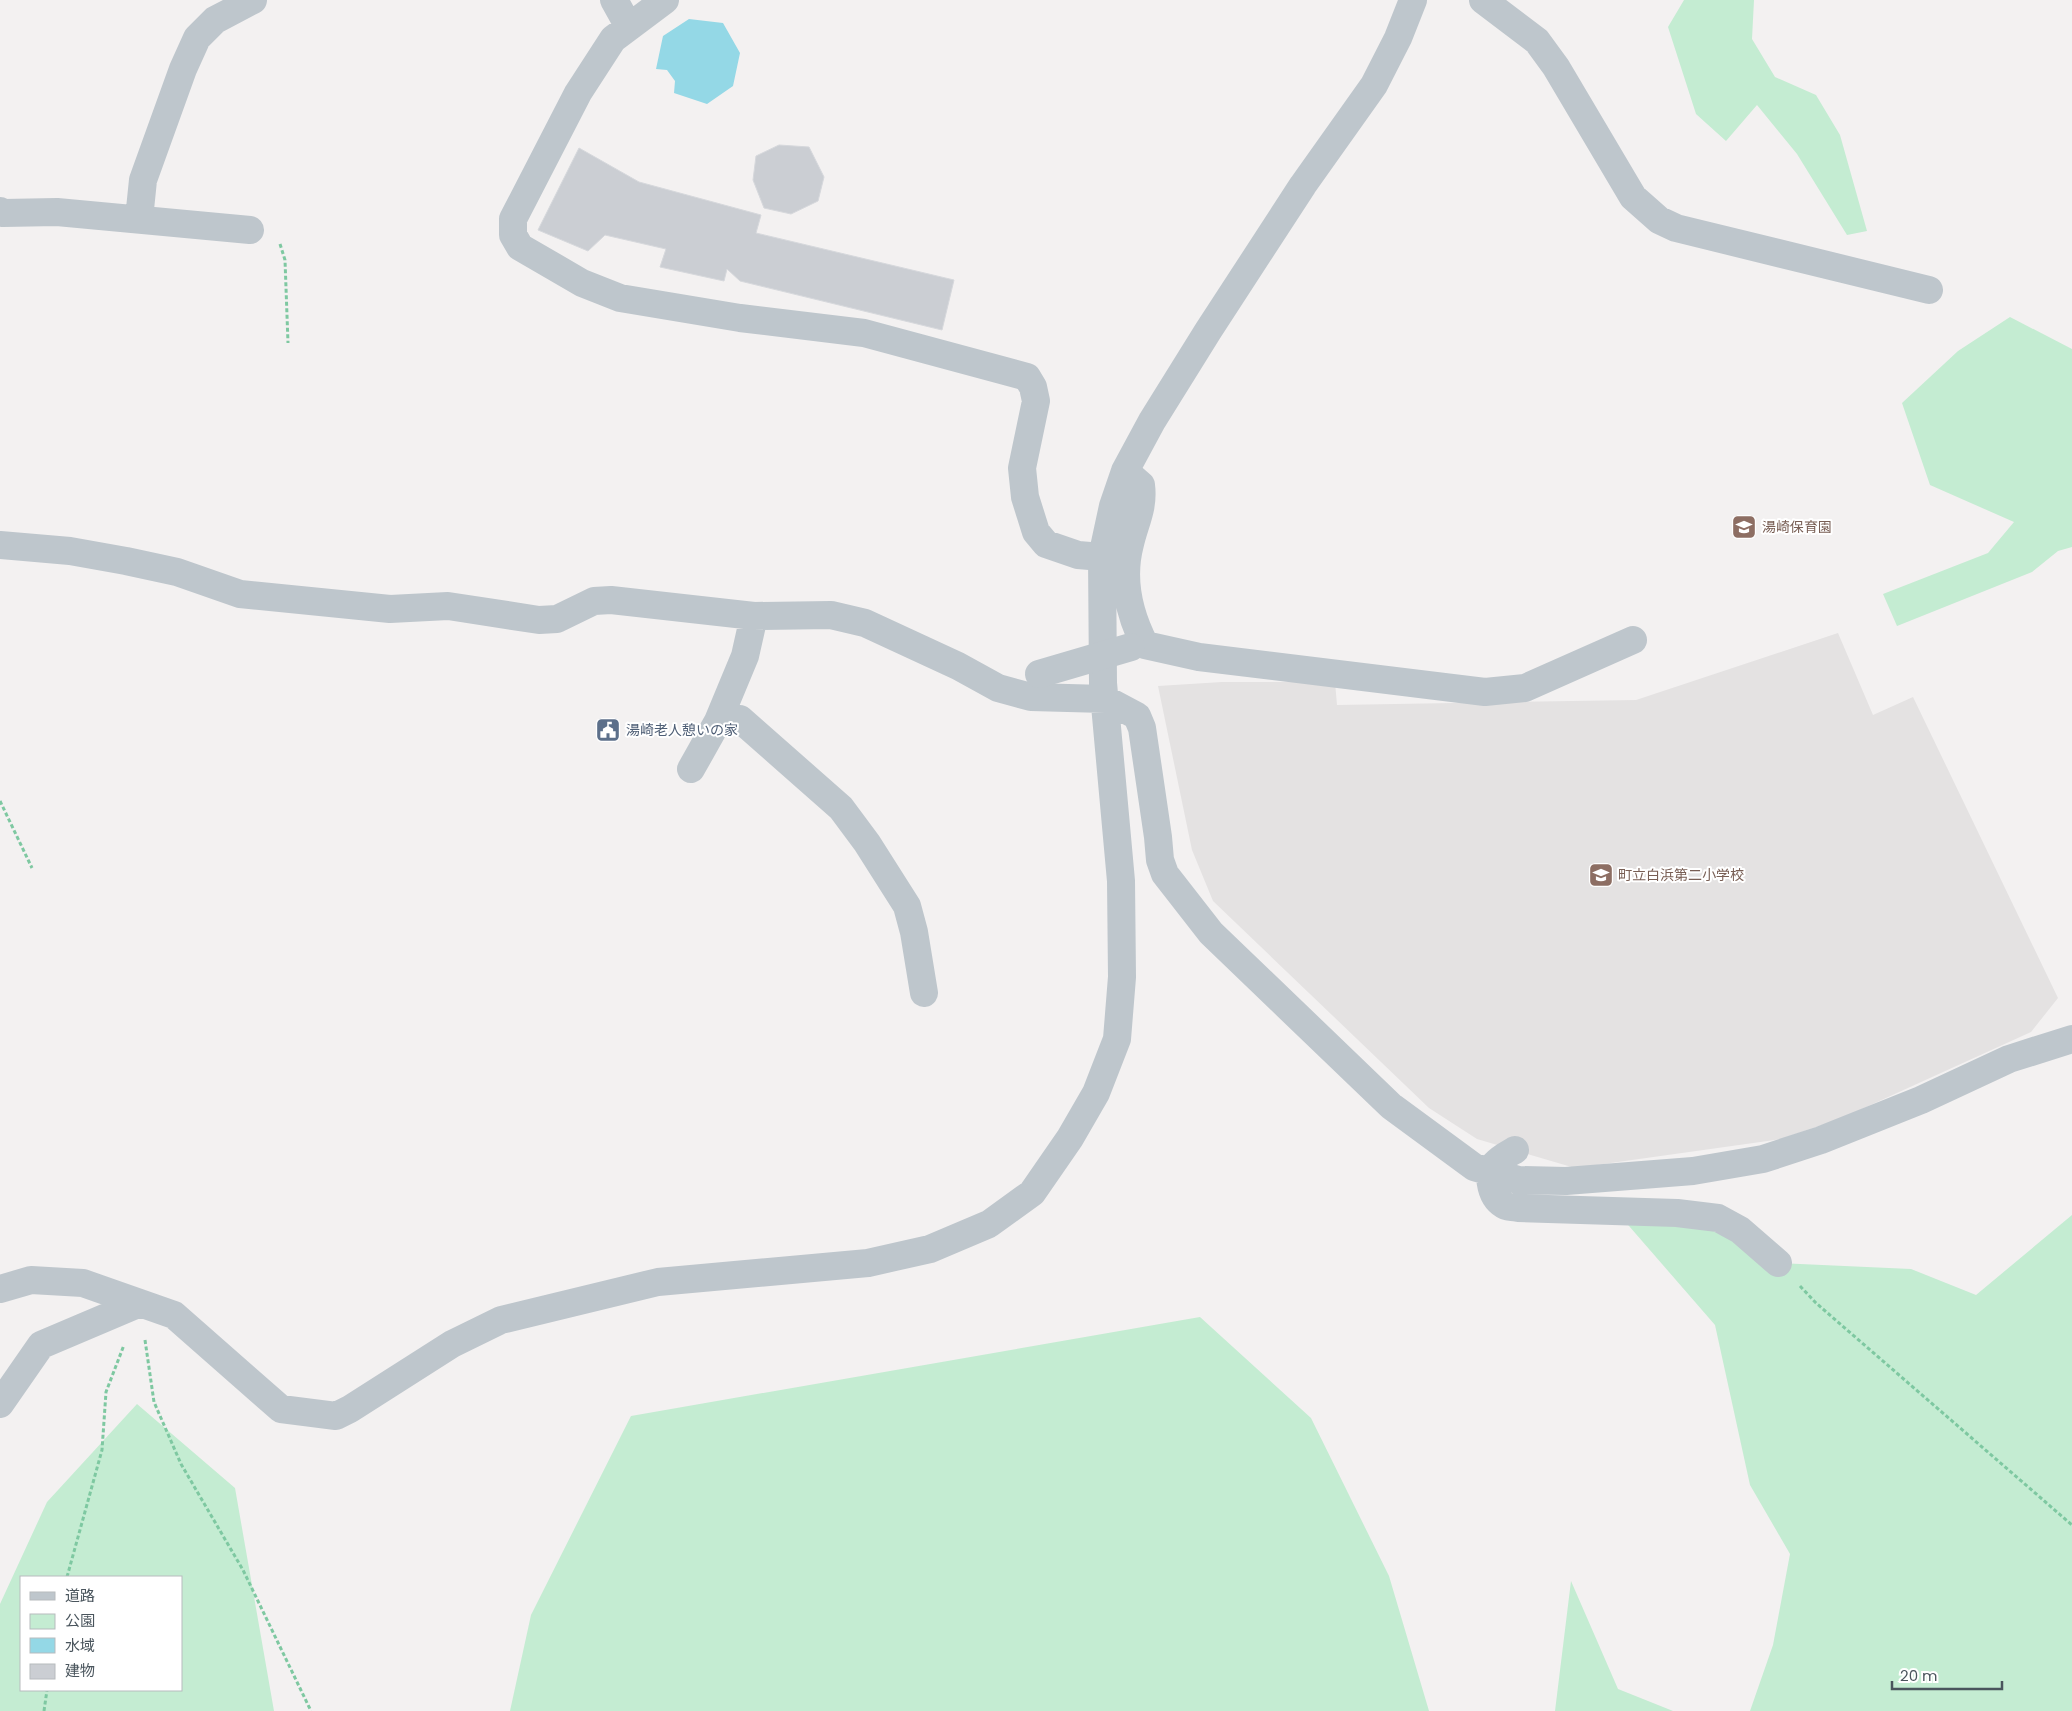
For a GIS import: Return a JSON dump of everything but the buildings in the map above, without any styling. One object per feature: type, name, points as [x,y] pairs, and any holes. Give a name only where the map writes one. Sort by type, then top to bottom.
[{"type":"street","points":[[139,219],[143,180],[183,68],[197,38],[215,20],[254,0]]},
{"type":"street","points":[[614,0],[629,27]]},
{"type":"street","points":[[665,0],[613,39],[578,93],[513,219],[513,235],[520,247],[582,283],[620,298],[740,318],[864,333],[1027,377],[1033,387],[1036,401],[1022,468],[1025,497],[1036,532],[1046,544],[1078,555],[1102,557]]},
{"type":"street","points":[[0,1289],[31,1280],[83,1283],[174,1315],[281,1409],[336,1416],[452,1344],[501,1320],[658,1282],[868,1262],[930,1249],[989,1224],[1032,1193],[1070,1138],[1096,1093],[1116,1039],[1122,977],[1121,881],[1103,683],[1102,557],[1114,506],[1125,471],[1152,421],[1208,331],[1303,185],[1374,85],[1398,38],[1412,0]]},
{"type":"street","points":[[1483,0],[1537,41],[1556,67],[1633,198],[1659,220],[1676,228],[1929,290]]},
{"type":"street","points":[[0,211],[3,213],[57,212],[250,230]]},
{"type":"street","points":[[1125,471],[1142,485],[1143,501],[1129,546],[1126,584],[1138,646]]},
{"type":"street","points":[[0,545],[70,552],[135,563],[177,572],[240,594],[390,609],[448,606],[539,620],[557,619],[594,601],[611,600],[754,616],[831,615],[865,623],[958,666],[998,688],[1031,697],[1105,699],[1137,716],[1142,728],[1160,860],[1165,874],[1211,933],[1391,1106],[1474,1167],[1518,1180],[1566,1181],[1693,1171],[1763,1159],[1830,1137],[1921,1100],[2009,1059],[2072,1039]]},
{"type":"street","points":[[691,769],[718,721],[745,656],[754,616]]},
{"type":"street","points":[[998,688],[1015,680],[1138,646],[1199,657],[1485,692],[1525,688],[1633,640]]},
{"type":"street","points":[[718,721],[740,719],[841,808],[867,843],[907,906],[914,932],[924,993]]},
{"type":"street","points":[[1515,1150],[1496,1162],[1490,1172],[1495,1197],[1505,1205],[1518,1208],[1677,1213],[1718,1218],[1740,1230],[1778,1262]]},
{"type":"street","points":[[0,1404],[42,1345],[140,1303]]},
{"type":"path","points":[[250,230],[272,238],[280,244],[285,260],[288,343]]},
{"type":"path","points":[[0,801],[32,868]]},
{"type":"path","points":[[67,1576],[102,1450],[106,1392],[140,1303]]},
{"type":"path","points":[[140,1303],[154,1402],[181,1464],[243,1570],[311,1711]]},
{"type":"path","points":[[1816,1303],[2072,1525]]},
{"type":"path","points":[[44,1711],[47,1691]]},
{"type":"shaded area","name":"町立白浜第二小学校","points":[[1838,633],[1873,715],[1913,697],[2058,998],[2031,1032],[1842,1118],[1781,1139],[1575,1168],[1477,1139],[1429,1108],[1213,901],[1192,850],[1158,686],[1222,682],[1335,682],[1337,705],[1636,700]]},
{"type":"green space","points":[[1684,0],[1754,0],[1752,39],[1775,77],[1816,95],[1840,135],[1867,231],[1847,235],[1797,154],[1757,105],[1726,141],[1696,114],[1668,27]]},
{"type":"green space","points":[[2010,317],[2072,349],[2072,547],[2058,551],[2032,572],[1897,626],[1883,594],[1988,553],[2014,522],[1930,485],[1902,403],[1958,351]]},
{"type":"green space","points":[[1616,1211],[1677,1213],[1778,1263],[1911,1269],[1976,1295],[2072,1215],[2072,1711],[1750,1711],[1773,1645],[1790,1554],[1750,1485],[1715,1325]]},
{"type":"green space","points":[[1200,1317],[1311,1418],[1389,1576],[1429,1711],[510,1711],[531,1615],[631,1416]]},
{"type":"green space","points":[[137,1404],[235,1488],[274,1711],[0,1711],[0,1604],[47,1502]]},
{"type":"green space","points":[[1571,1581],[1618,1689],[1673,1711],[1555,1711]]},
{"type":"water","points":[[689,19],[723,23],[740,53],[733,86],[707,104],[674,93],[675,81],[667,70],[656,69],[663,36]]},
{"type":"place","name":"湯崎保育園","points":[[1744,527]]},
{"type":"place","name":"湯崎老人憩いの家","points":[[608,730]]},
{"type":"place","name":"町立白浜第二小学校","points":[[1601,875]]}]
